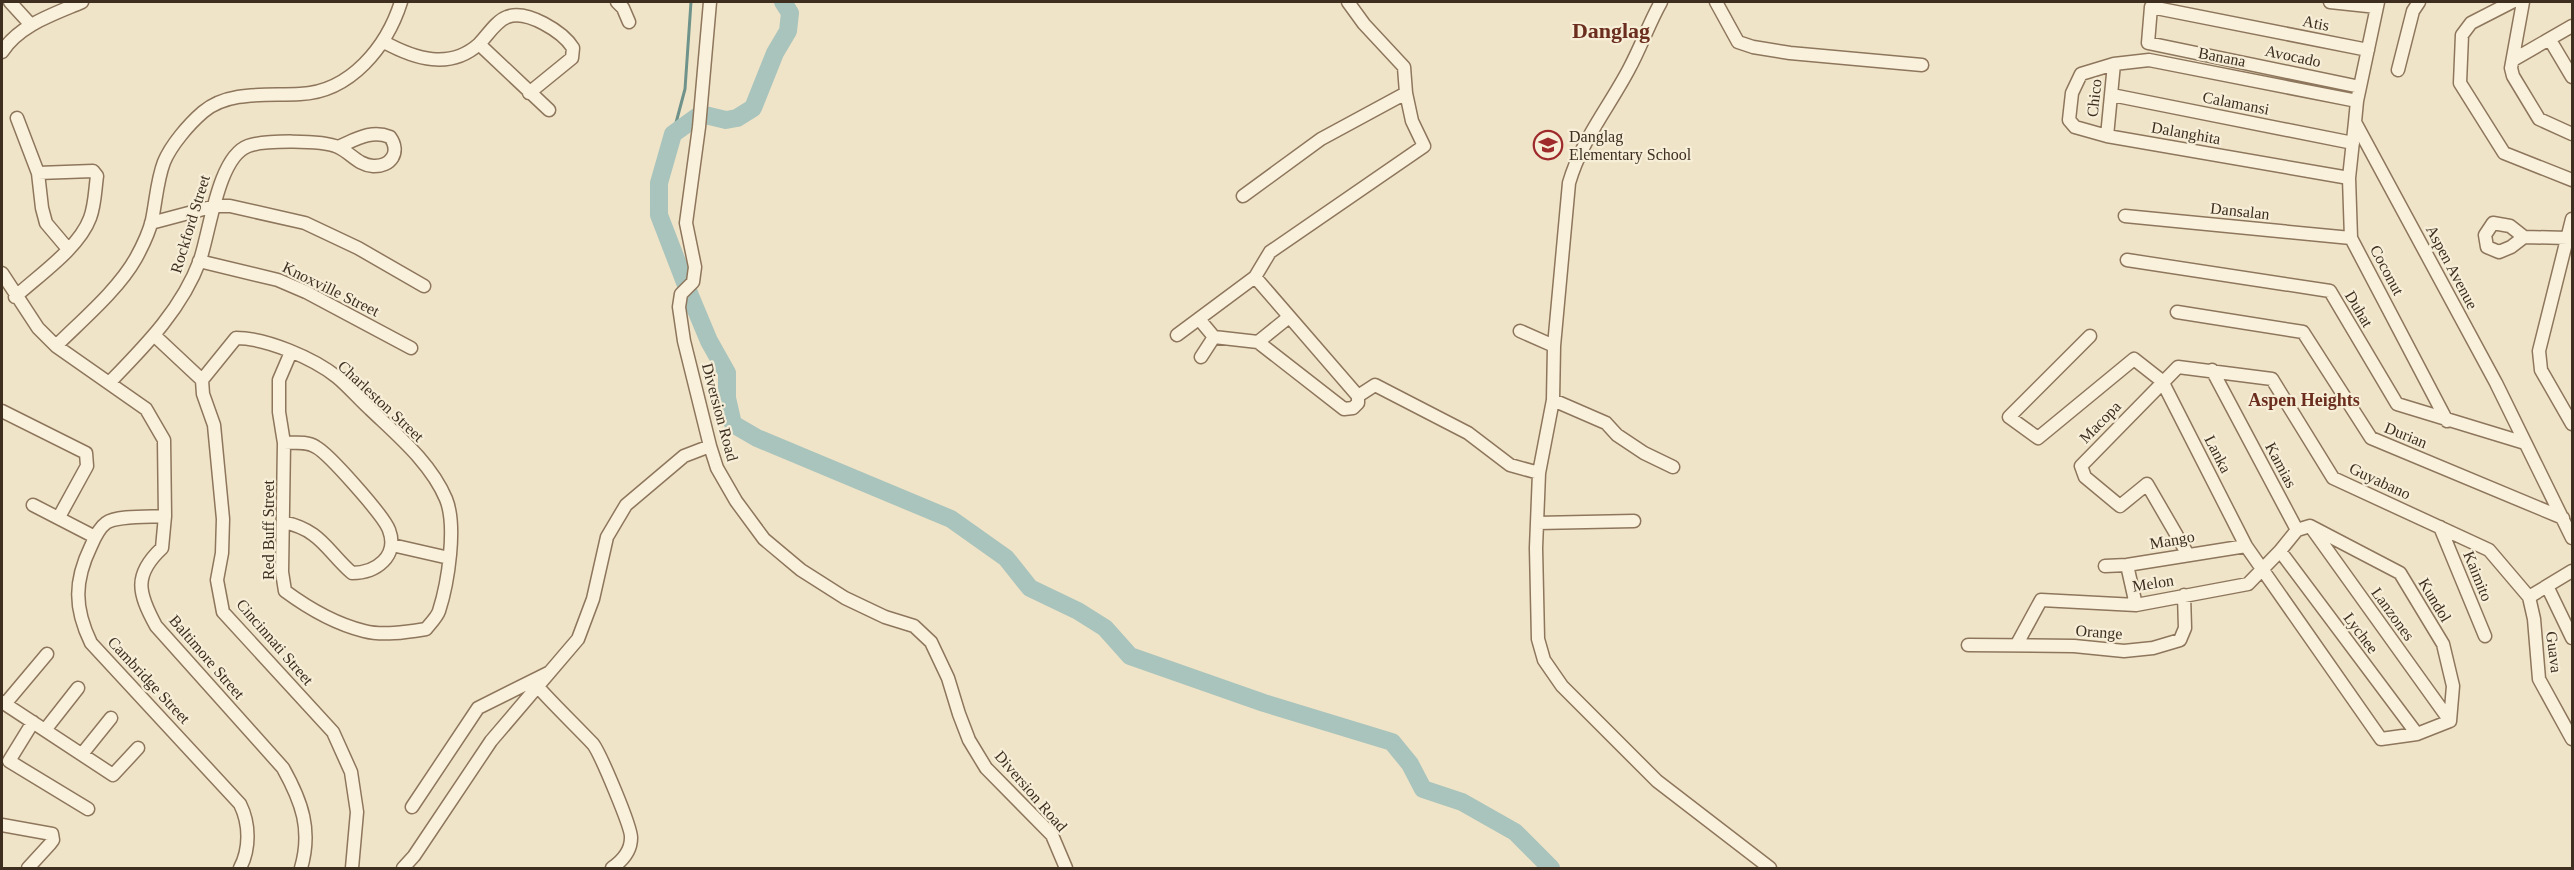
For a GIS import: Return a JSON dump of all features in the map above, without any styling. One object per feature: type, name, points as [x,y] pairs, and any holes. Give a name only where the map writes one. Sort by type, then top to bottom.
[{"type":"street","points":[[10,2],[31,25]]},
{"type":"street","points":[[2,52],[17,34],[57,6],[82,2]]},
{"type":"street","points":[[56,346],[105,297],[135,260],[151,223],[164,161],[181,136],[205,111],[233,98],[304,94],[334,86],[375,54],[384,42],[401,2]]},
{"type":"street","points":[[617,2],[624,8],[629,22]]},
{"type":"street","name":"Diversion Road","points":[[710,2],[700,117],[686,223],[695,267],[689,286],[681,294],[679,307],[684,341],[717,468],[736,501],[764,539],[801,570],[845,598],[885,617],[914,626],[931,642],[948,678],[969,740],[987,768],[1052,835],[1066,868]]},
{"type":"street","points":[[1178,335],[1256,277],[1270,252],[1424,146],[1412,121],[1406,93],[1405,73],[1400,61],[1364,24],[1348,2]]},
{"type":"street","points":[[1661,2],[1629,69],[1575,161],[1569,183],[1554,346],[1553,400],[1539,473],[1538,639],[1544,660],[1562,686],[1657,781],[1770,868]]},
{"type":"street","points":[[1716,2],[1738,42],[1753,47],[1790,54],[1922,65]]},
{"type":"street","points":[[2330,2],[2378,4],[2357,101],[2355,122]]},
{"type":"street","points":[[2398,70],[2413,11],[2419,2]]},
{"type":"street","points":[[2512,2],[2471,23],[2462,35],[2460,83],[2505,153],[2572,180]]},
{"type":"street","points":[[2523,2],[2513,60],[2513,76],[2539,119],[2572,134]]},
{"type":"street","name":"Atis","points":[[2152,4],[2368,50]]},
{"type":"street","name":"Avocado","points":[[2152,4],[2148,43],[2360,87]]},
{"type":"street","points":[[384,42],[403,53],[447,61],[467,55],[507,17],[523,16],[567,38],[573,48],[572,58],[529,93]]},
{"type":"street","points":[[2513,60],[2572,26]]},
{"type":"street","points":[[2550,40],[2572,77]]},
{"type":"street","points":[[479,44],[549,110]]},
{"type":"street","name":"Banana","points":[[2081,74],[2114,64],[2149,60],[2357,101]]},
{"type":"street","name":"Chico","points":[[2107,136],[2114,64]]},
{"type":"street","name":"Dalanghita","points":[[2081,74],[2072,93],[2069,120],[2075,127],[2107,136],[2349,178]]},
{"type":"street","points":[[1243,196],[1321,139],[1406,93]]},
{"type":"street","name":"Calamansi","points":[[2112,94],[2353,143]]},
{"type":"street","points":[[17,118],[38,173],[46,223],[68,249]]},
{"type":"street","name":"Coconut","points":[[2355,122],[2349,178],[2351,238],[2447,421]]},
{"type":"street","name":"Aspen Avenue","points":[[2355,122],[2496,383],[2572,538]]},
{"type":"street","name":"Rockford Street","points":[[109,383],[155,336],[186,291],[199,261],[223,173],[233,156],[247,146],[282,140],[338,147]]},
{"type":"street","points":[[15,297],[68,249],[83,233],[90,218],[97,176],[93,171],[38,173]]},
{"type":"street","points":[[151,223],[215,206],[230,206],[305,223],[358,248],[424,286]]},
{"type":"street","name":"Dansalan","points":[[2125,216],[2351,238]]},
{"type":"street","points":[[2572,219],[2539,351],[2541,370],[2572,424]]},
{"type":"street","points":[[2524,237],[2568,238]]},
{"type":"street","name":"Duhat","points":[[2127,260],[2330,291],[2397,404],[2525,443]]},
{"type":"street","name":"Knoxville Street","points":[[199,261],[278,280],[306,292],[411,348]]},
{"type":"street","name":"Baltimore Street","points":[[2,273],[15,297],[38,328],[56,346],[146,409],[164,440],[165,516],[162,548],[148,561],[142,574],[144,604],[156,626],[283,768],[297,793],[306,826],[306,849],[301,868]]},
{"type":"street","points":[[1199,319],[1214,337],[1258,342],[1344,409],[1353,408],[1358,403],[1358,396],[1256,277]]},
{"type":"street","name":"Durian","points":[[2177,312],[2303,332],[2371,438],[2563,518]]},
{"type":"street","points":[[1258,342],[1289,317]]},
{"type":"street","points":[[1520,331],[1554,346]]},
{"type":"street","points":[[155,336],[202,380]]},
{"type":"street","name":"Lanka","points":[[2090,336],[2009,417],[2038,438],[2134,359],[2162,381],[2246,546],[2381,739],[2416,734],[2450,722]]},
{"type":"street","points":[[1201,357],[1214,337]]},
{"type":"street","name":"Charleston Street","points":[[202,380],[236,338],[251,338],[291,352],[336,376],[406,444],[435,479],[446,500],[453,524],[449,558]]},
{"type":"street","name":"Red Buff Street","points":[[291,352],[279,380],[279,412],[284,443],[282,572],[285,591],[307,608],[366,632],[401,633],[426,629],[439,613],[449,558]]},
{"type":"street","name":"Guyabano","points":[[2162,381],[2178,367],[2272,379],[2333,478],[2488,550],[2529,597]]},
{"type":"street","name":"Kamias","points":[[2212,370],[2296,530]]},
{"type":"street","name":"Cincinnati Street","points":[[202,380],[203,394],[214,425],[223,519],[222,553],[217,580],[223,612],[333,732],[351,772],[357,812],[352,868]]},
{"type":"street","name":"Macopa","points":[[2162,381],[2081,466],[2085,477],[2120,506],[2147,484],[2187,554]]},
{"type":"street","points":[[1358,396],[1375,385],[1468,432],[1510,465],[1539,473]]},
{"type":"street","points":[[1553,400],[1606,423],[1617,435],[1644,453],[1673,467]]},
{"type":"street","points":[[2,411],[86,453],[87,466],[59,517]]},
{"type":"street","points":[[283,522],[300,525],[322,539],[352,573],[368,573],[377,567],[389,553],[392,545],[389,528],[354,484],[316,446],[302,442],[284,443]]},
{"type":"street","points":[[403,868],[414,856],[491,741],[578,639],[593,599],[607,537],[626,505],[684,456],[710,446]]},
{"type":"street","points":[[33,504],[95,537]]},
{"type":"street","name":"Cambridge Street","points":[[165,516],[117,519],[105,523],[95,537],[82,565],[77,598],[81,622],[91,643],[240,804],[246,815],[248,829],[247,844],[240,868]]},
{"type":"street","points":[[1537,523],[1634,521]]},
{"type":"street","points":[[2262,568],[2280,551],[2296,530],[2310,526]]},
{"type":"street","name":"Lanzones","points":[[2310,526],[2450,722]]},
{"type":"street","name":"Kundol","points":[[2310,526],[2400,573],[2443,644],[2453,687],[2450,722]]},
{"type":"street","name":"Kaimito","points":[[2440,527],[2486,636]]},
{"type":"street","points":[[392,545],[449,558]]},
{"type":"street","name":"Mango","points":[[2105,566],[2127,565],[2246,546]]},
{"type":"street","name":"Lychee","points":[[2280,551],[2416,734]]},
{"type":"street","points":[[2127,565],[2136,605]]},
{"type":"street","name":"Melon","points":[[2017,645],[2042,600],[2136,605],[2248,584],[2262,568]]},
{"type":"street","points":[[2529,597],[2572,571]]},
{"type":"street","points":[[2547,586],[2572,638]]},
{"type":"street","name":"Orange","points":[[1968,645],[2074,646],[2124,651],[2153,648],[2180,640],[2185,628],[2184,595]]},
{"type":"street","name":"Guava","points":[[2529,597],[2534,619],[2540,678],[2572,739]]},
{"type":"street","points":[[47,654],[3,703],[113,775],[138,748]]},
{"type":"street","points":[[412,807],[478,708],[551,671]]},
{"type":"street","points":[[538,687],[594,746],[630,824],[632,839],[629,848],[622,861],[612,868]]},
{"type":"street","points":[[45,730],[78,688]]},
{"type":"street","points":[[82,754],[111,718]]},
{"type":"street","points":[[33,722],[9,761],[88,809]]},
{"type":"street","points":[[2,825],[52,834],[53,840],[28,868]]},
{"type":"waterway","points":[[673,134],[685,89],[691,2]]},
{"type":"waterway","points":[[705,115],[726,120],[737,118],[753,108],[775,53],[788,31],[790,13],[783,2]]},
{"type":"waterway","points":[[698,116],[673,134],[659,183],[659,215],[709,341],[727,373],[727,398],[733,424],[757,438],[951,519],[1006,558],[1030,588],[1078,611],[1105,628],[1130,656],[1264,703],[1392,742],[1410,764],[1423,789],[1462,802],[1515,832],[1551,868]]},
{"type":"place","name":"Danglag Elementary School","points":[[1548,145]]},
{"type":"district","name":"Danglag","points":[[1611,30]]},
{"type":"district","name":"Aspen Heights","points":[[2304,400]]}]
